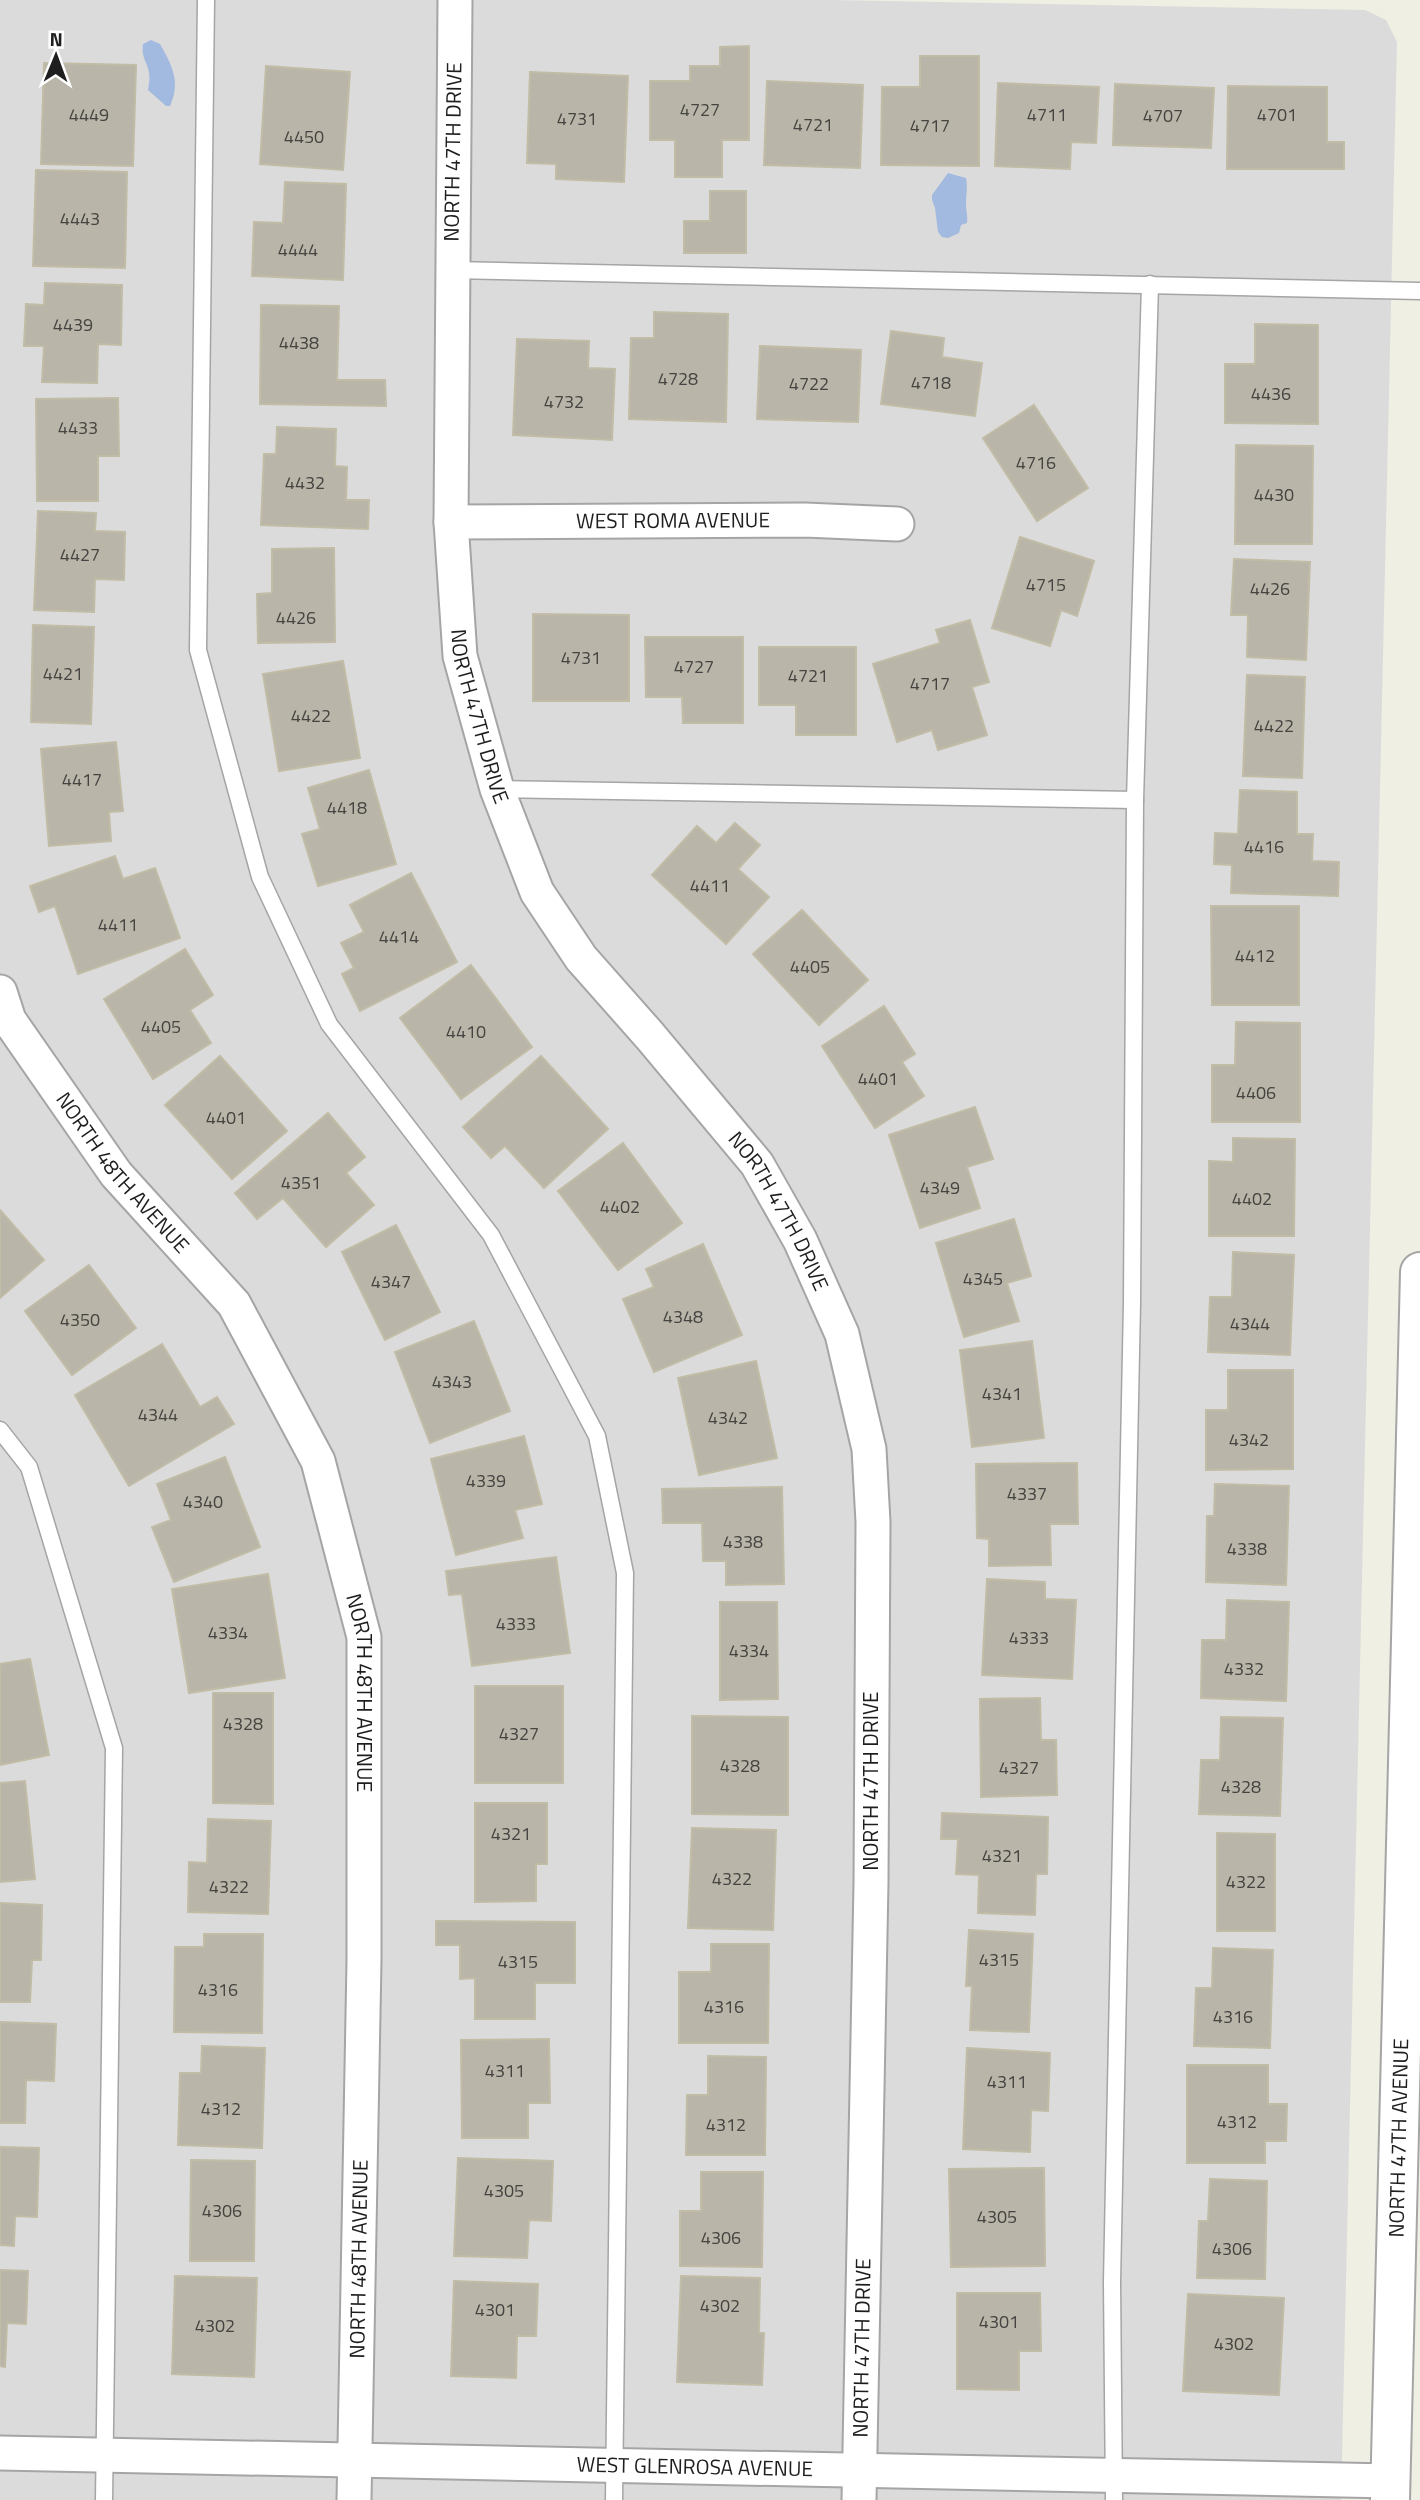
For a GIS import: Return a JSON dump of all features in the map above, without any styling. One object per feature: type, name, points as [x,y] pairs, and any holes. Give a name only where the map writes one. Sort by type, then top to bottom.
[{"type":"street","name":"NORTH 47TH DRIVE","points":[[455,0],[451,522],[460,656],[497,789],[537,892],[581,958],[757,1164],[800,1240],[842,1334],[869,1449],[873,1522],[871,1883],[859,2485]]},
{"type":"street","name":"WEST ROMA AVENUE","points":[[451,522],[805,520],[897,524]]},
{"type":"street","name":"NORTH 48TH AVENUE","points":[[0,992],[9,1020],[116,1174],[234,1304],[318,1461],[364,1637],[364,1960],[354,2500]]},
{"type":"street","name":"NORTH 47TH AVENUE","points":[[1390,2490],[1420,1272]]},
{"type":"street","name":"WEST GLENROSA AVENUE","points":[[0,2452],[615,2466],[859,2485],[1390,2490]]},
{"type":"lane","points":[[206,0],[198,650],[260,877],[329,1024],[491,1235],[597,1436],[625,1573],[614,2500]]},
{"type":"lane","points":[[452,270],[1420,291]]},
{"type":"lane","points":[[1114,2488],[1112,2282],[1132,1317],[1135,800],[1150,284]]},
{"type":"lane","points":[[497,789],[1135,800]]},
{"type":"lane","points":[[0,1430],[29,1467],[114,1748],[104,2500]]},
{"type":"shaded area","points":[[0,0],[833,0],[1365,10],[1386,20],[1397,42],[1341,2500],[0,2500]]},
{"type":"water","points":[[151,40],[160,44],[174,74],[175,89],[170,106],[166,106],[148,90],[149,75],[143,56],[143,44]]},
{"type":"water","points":[[948,173],[966,178],[967,223],[961,225],[959,233],[948,238],[942,237],[938,232],[932,195]]},
{"type":"building","points":[[749,46],[749,140],[722,140],[722,177],[675,177],[675,140],[650,140],[650,81],[690,81],[690,66],[720,66],[720,47]]},
{"type":"building","points":[[920,56],[979,56],[979,166],[881,165],[882,87],[920,87]]},
{"type":"building","points":[[44,63],[136,65],[133,166],[41,164]]},
{"type":"building","points":[[266,66],[350,72],[343,170],[260,164]]},
{"type":"building","points":[[530,72],[628,76],[624,182],[556,179],[556,164],[527,163]]},
{"type":"building","points":[[767,81],[863,85],[860,168],[764,165]]},
{"type":"building","points":[[998,83],[1099,87],[1096,143],[1071,142],[1070,169],[995,166]]},
{"type":"building","points":[[1115,84],[1214,88],[1211,148],[1113,145]]},
{"type":"building","points":[[1228,86],[1327,87],[1327,142],[1344,142],[1344,169],[1227,169]]},
{"type":"building","points":[[36,170],[127,172],[125,268],[33,266]]},
{"type":"building","points":[[285,182],[346,184],[343,280],[252,276],[254,222],[283,223]]},
{"type":"building","points":[[710,191],[746,191],[746,253],[684,253],[684,221],[710,221]]},
{"type":"building","points":[[45,283],[122,285],[121,345],[98,344],[97,383],[42,382],[44,346],[24,346],[26,304],[44,305]]},
{"type":"building","points":[[261,305],[339,306],[337,380],[385,380],[386,406],[260,404]]},
{"type":"building","points":[[654,312],[728,314],[726,422],[629,419],[631,338],[654,338]]},
{"type":"building","points":[[1255,324],[1318,325],[1318,424],[1225,423],[1225,364],[1255,364]]},
{"type":"building","points":[[891,331],[944,338],[942,357],[982,363],[975,416],[881,404]]},
{"type":"building","points":[[517,339],[589,341],[588,368],[615,369],[612,440],[513,435]]},
{"type":"building","points":[[760,346],[861,350],[858,422],[757,419]]},
{"type":"building","points":[[118,398],[119,456],[98,456],[98,501],[37,501],[36,399]]},
{"type":"building","points":[[1034,405],[1088,488],[1037,521],[983,438]]},
{"type":"building","points":[[277,427],[336,429],[335,466],[347,467],[346,500],[369,500],[368,529],[261,525],[264,454],[276,454]]},
{"type":"building","points":[[1236,445],[1313,446],[1312,544],[1235,544]]},
{"type":"building","points":[[38,511],[96,513],[95,531],[125,532],[124,580],[95,579],[94,612],[34,610]]},
{"type":"building","points":[[1020,537],[1094,561],[1077,616],[1061,610],[1050,646],[992,628]]},
{"type":"building","points":[[334,548],[335,642],[258,643],[257,594],[272,593],[272,549]]},
{"type":"building","points":[[1234,559],[1310,562],[1306,660],[1247,657],[1248,615],[1231,615]]},
{"type":"building","points":[[533,614],[629,615],[629,701],[533,701]]},
{"type":"building","points":[[970,620],[989,682],[972,687],[987,735],[938,750],[932,730],[897,742],[873,664],[940,643],[936,630]]},
{"type":"building","points":[[33,625],[94,627],[91,724],[31,722]]},
{"type":"building","points":[[645,637],[743,637],[743,723],[683,723],[682,697],[646,697]]},
{"type":"building","points":[[759,647],[856,647],[856,735],[796,735],[796,705],[759,705]]},
{"type":"building","points":[[343,661],[360,758],[279,771],[263,674]]},
{"type":"building","points":[[1247,675],[1305,677],[1302,778],[1243,776]]},
{"type":"building","points":[[116,742],[123,811],[109,812],[111,841],[49,846],[41,749]]},
{"type":"building","points":[[369,770],[396,864],[318,886],[302,834],[320,829],[308,788]]},
{"type":"building","points":[[1240,790],[1297,792],[1297,834],[1313,834],[1312,861],[1339,862],[1338,896],[1231,893],[1232,865],[1214,864],[1215,833],[1238,834]]},
{"type":"building","points":[[735,823],[760,845],[738,869],[769,897],[726,944],[652,875],[697,826],[716,843]]},
{"type":"building","points":[[115,856],[123,879],[155,868],[180,938],[78,974],[55,906],[39,912],[30,886]]},
{"type":"building","points":[[411,873],[457,962],[360,1011],[342,974],[354,968],[341,943],[364,932],[350,905]]},
{"type":"building","points":[[1211,906],[1299,906],[1299,1005],[1212,1005]]},
{"type":"building","points":[[802,910],[868,980],[819,1025],[753,954]]},
{"type":"building","points":[[185,949],[213,995],[190,1010],[211,1043],[153,1079],[104,999]]},
{"type":"building","points":[[471,965],[532,1047],[461,1099],[400,1018]]},
{"type":"building","points":[[884,1006],[915,1054],[902,1062],[924,1096],[875,1128],[822,1046]]},
{"type":"building","points":[[1236,1022],[1300,1023],[1300,1122],[1212,1122],[1212,1065],[1235,1065]]},
{"type":"building","points":[[220,1056],[287,1131],[232,1179],[165,1105]]},
{"type":"building","points":[[541,1056],[608,1129],[544,1188],[505,1146],[491,1158],[463,1127]]},
{"type":"building","points":[[975,1107],[993,1159],[967,1167],[980,1208],[920,1228],[889,1135]]},
{"type":"building","points":[[328,1113],[365,1157],[346,1173],[374,1205],[326,1247],[283,1198],[257,1219],[235,1193]]},
{"type":"building","points":[[1233,1138],[1295,1139],[1294,1236],[1209,1236],[1209,1161],[1233,1162]]},
{"type":"building","points":[[623,1143],[682,1223],[618,1270],[558,1191]]},
{"type":"building","points":[[0,1210],[44,1260],[0,1298]]},
{"type":"building","points":[[1014,1219],[1031,1276],[1007,1283],[1019,1321],[964,1337],[936,1243]]},
{"type":"building","points":[[396,1225],[440,1312],[385,1340],[342,1252]]},
{"type":"building","points":[[703,1244],[742,1335],[654,1372],[623,1299],[654,1287],[646,1269]]},
{"type":"building","points":[[1233,1252],[1294,1255],[1290,1355],[1208,1352],[1210,1297],[1232,1297]]},
{"type":"building","points":[[89,1265],[136,1328],[72,1375],[25,1311]]},
{"type":"building","points":[[474,1321],[510,1411],[430,1443],[395,1352]]},
{"type":"building","points":[[1032,1341],[1044,1438],[972,1447],[960,1350]]},
{"type":"building","points":[[162,1344],[200,1407],[217,1397],[234,1424],[129,1486],[75,1395]]},
{"type":"building","points":[[756,1361],[777,1458],[699,1475],[678,1378]]},
{"type":"building","points":[[1228,1370],[1293,1370],[1293,1469],[1206,1470],[1206,1410],[1228,1410]]},
{"type":"building","points":[[524,1436],[542,1504],[515,1510],[523,1538],[456,1555],[431,1459]]},
{"type":"building","points":[[225,1457],[260,1547],[174,1582],[152,1527],[171,1520],[157,1484]]},
{"type":"building","points":[[1077,1463],[1078,1524],[1050,1524],[1051,1565],[989,1566],[989,1539],[977,1538],[976,1464]]},
{"type":"building","points":[[1215,1484],[1289,1486],[1286,1585],[1206,1582],[1207,1516],[1214,1516]]},
{"type":"building","points":[[782,1487],[784,1584],[726,1585],[726,1561],[703,1561],[702,1523],[663,1523],[662,1489]]},
{"type":"building","points":[[556,1557],[570,1653],[472,1666],[462,1594],[449,1595],[446,1571]]},
{"type":"building","points":[[268,1574],[285,1678],[189,1693],[172,1589]]},
{"type":"building","points":[[987,1579],[1045,1582],[1045,1599],[1076,1600],[1072,1679],[982,1675]]},
{"type":"building","points":[[1227,1600],[1289,1602],[1286,1701],[1201,1698],[1202,1640],[1226,1640]]},
{"type":"building","points":[[720,1602],[777,1602],[778,1699],[720,1700]]},
{"type":"building","points":[[30,1659],[49,1755],[0,1765],[0,1664]]},
{"type":"building","points":[[475,1686],[563,1686],[563,1783],[475,1783]]},
{"type":"building","points":[[213,1693],[273,1693],[273,1804],[213,1803]]},
{"type":"building","points":[[1040,1698],[1041,1740],[1056,1740],[1057,1795],[981,1797],[980,1699]]},
{"type":"building","points":[[692,1716],[788,1717],[788,1815],[692,1814]]},
{"type":"building","points":[[1221,1717],[1283,1718],[1280,1816],[1199,1814],[1201,1760],[1220,1760]]},
{"type":"building","points":[[25,1781],[35,1879],[0,1882],[0,1783]]},
{"type":"building","points":[[475,1803],[547,1803],[547,1864],[536,1864],[536,1901],[475,1902]]},
{"type":"building","points":[[942,1813],[1048,1817],[1047,1874],[1036,1874],[1035,1915],[978,1913],[979,1875],[956,1874],[958,1839],[941,1839]]},
{"type":"building","points":[[208,1819],[271,1821],[268,1914],[188,1912],[189,1862],[207,1863]]},
{"type":"building","points":[[692,1828],[776,1830],[773,1930],[688,1928]]},
{"type":"building","points":[[1217,1833],[1275,1834],[1275,1931],[1217,1931]]},
{"type":"building","points":[[0,1903],[42,1905],[41,1960],[32,1960],[30,2002],[0,2002]]},
{"type":"building","points":[[436,1921],[575,1922],[575,1983],[535,1983],[535,2019],[475,2019],[475,1978],[460,1979],[460,1945],[436,1945]]},
{"type":"building","points":[[969,1930],[1033,1934],[1029,2032],[970,2030],[972,1986],[966,1986]]},
{"type":"building","points":[[204,1934],[263,1934],[262,2033],[174,2032],[175,1947],[204,1947]]},
{"type":"building","points":[[711,1944],[769,1944],[768,2043],[679,2043],[679,1972],[711,1972]]},
{"type":"building","points":[[1213,1948],[1273,1950],[1270,2048],[1194,2046],[1196,1988],[1212,1988]]},
{"type":"building","points":[[0,2022],[56,2024],[54,2081],[26,2080],[25,2123],[0,2123]]},
{"type":"building","points":[[549,2039],[550,2103],[528,2103],[528,2138],[462,2138],[461,2040]]},
{"type":"building","points":[[202,2046],[265,2048],[262,2148],[178,2145],[180,2073],[201,2073]]},
{"type":"building","points":[[967,2048],[1050,2053],[1048,2111],[1031,2110],[1030,2152],[963,2149]]},
{"type":"building","points":[[708,2056],[766,2057],[765,2155],[686,2155],[687,2095],[708,2095]]},
{"type":"building","points":[[1187,2065],[1268,2065],[1268,2104],[1287,2104],[1286,2141],[1265,2141],[1265,2163],[1187,2163]]},
{"type":"building","points":[[0,2147],[39,2148],[37,2217],[15,2216],[14,2246],[0,2245]]},
{"type":"building","points":[[458,2158],[553,2161],[551,2221],[529,2220],[527,2258],[454,2256]]},
{"type":"building","points":[[191,2160],[255,2161],[254,2261],[190,2261]]},
{"type":"building","points":[[1044,2168],[1045,2266],[951,2267],[949,2169]]},
{"type":"building","points":[[701,2172],[763,2172],[762,2267],[680,2266],[680,2211],[701,2211]]},
{"type":"building","points":[[1210,2179],[1267,2181],[1265,2279],[1197,2278],[1199,2221],[1208,2221]]},
{"type":"building","points":[[0,2270],[28,2271],[26,2324],[7,2323],[5,2367],[0,2366]]},
{"type":"building","points":[[175,2276],[257,2278],[254,2377],[172,2374]]},
{"type":"building","points":[[681,2276],[760,2278],[759,2333],[764,2333],[762,2385],[677,2382]]},
{"type":"building","points":[[454,2281],[538,2284],[536,2336],[517,2336],[516,2378],[451,2376]]},
{"type":"building","points":[[957,2293],[1040,2293],[1041,2351],[1019,2351],[1019,2390],[957,2389]]},
{"type":"building","points":[[1188,2294],[1284,2298],[1279,2395],[1183,2391]]}]
